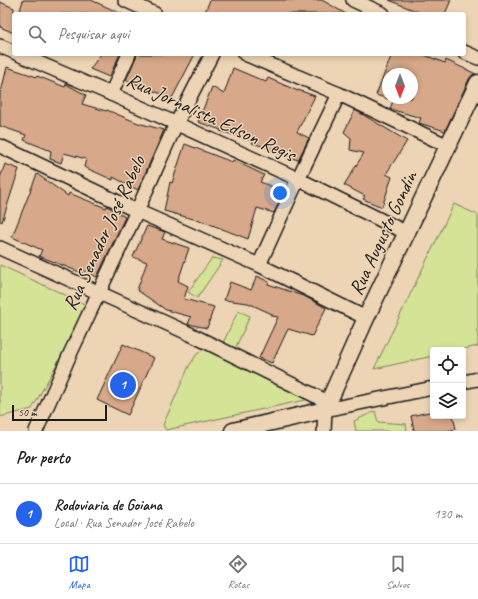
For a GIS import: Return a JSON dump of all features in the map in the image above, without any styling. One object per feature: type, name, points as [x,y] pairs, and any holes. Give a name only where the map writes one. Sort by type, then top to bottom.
[{"type":"street","points":[[125,0],[151,10]]},
{"type":"street","points":[[353,0],[379,12]]},
{"type":"street","points":[[0,46],[12,51]]},
{"type":"street","points":[[466,53],[478,58]]},
{"type":"street","name":"Rua Jornalista Edson Regis","points":[[23,56],[111,94],[298,179],[407,233]]},
{"type":"street","points":[[111,94],[128,56]]},
{"type":"street","name":"Rua Senador José Rabelo","points":[[36,431],[70,352],[99,293],[176,124],[211,56]]},
{"type":"street","points":[[250,56],[339,94],[448,146]]},
{"type":"street","name":"Rua Augusto Gondin","points":[[327,406],[366,318],[478,83]]},
{"type":"street","points":[[259,265],[339,94]]},
{"type":"street","points":[[0,146],[137,211],[259,265],[366,318]]},
{"type":"street","points":[[0,248],[190,334],[327,406]]},
{"type":"street","points":[[466,381],[478,379]]},
{"type":"street","points":[[233,431],[327,406],[430,389]]},
{"type":"street","points":[[324,431],[327,406]]},
{"type":"green space","points":[[454,204],[478,215],[478,346],[466,349],[466,347],[430,347],[430,357],[374,369]]},
{"type":"green space","points":[[212,258],[223,260],[197,298],[188,292]]},
{"type":"green space","points":[[0,265],[89,306],[32,409],[0,417]]},
{"type":"green space","points":[[238,311],[250,316],[235,349],[223,343]]},
{"type":"green space","points":[[207,347],[308,398],[305,400],[166,430],[163,425],[189,366],[197,354]]},
{"type":"green space","points":[[375,411],[378,422],[406,424],[407,431],[356,431],[354,421]]},
{"type":"building","points":[[23,0],[91,0],[118,12],[20,12]]},
{"type":"building","points":[[210,0],[322,0],[343,12],[205,12]]},
{"type":"building","points":[[389,0],[451,0],[446,12],[418,12]]},
{"type":"building","points":[[0,2],[14,8],[14,12],[12,12],[12,32],[0,27]]},
{"type":"building","points":[[100,56],[119,56],[109,77],[90,69]]},
{"type":"building","points":[[136,56],[194,56],[172,98],[126,80]]},
{"type":"building","points":[[391,56],[427,56],[445,63],[446,60],[476,74],[472,75],[469,79],[445,131],[419,123],[421,118],[390,109],[392,104],[418,104],[418,68],[387,68]]},
{"type":"building","points":[[7,67],[37,76],[65,87],[66,84],[86,95],[82,104],[106,111],[107,110],[138,123],[164,130],[138,190],[113,177],[113,180],[84,167],[86,159],[64,153],[61,163],[50,159],[51,151],[24,140],[26,135],[0,126],[0,91],[1,92]]},
{"type":"building","points":[[233,68],[266,82],[268,78],[298,91],[315,96],[297,132],[309,138],[298,160],[252,143],[253,141],[220,131],[221,130],[198,122],[212,87],[224,94]]},
{"type":"building","points":[[382,80],[382,97],[376,95]]},
{"type":"building","points":[[355,110],[407,141],[386,174],[392,177],[382,207],[363,199],[365,196],[344,185],[364,153],[350,150],[351,138],[344,132]]},
{"type":"building","points":[[185,144],[232,162],[233,160],[264,175],[260,182],[284,191],[274,213],[257,208],[248,239],[197,219],[164,211],[170,182],[172,183]]},
{"type":"building","points":[[5,164],[19,169],[2,222],[0,221],[0,178]]},
{"type":"building","points":[[37,174],[68,196],[69,193],[106,208],[107,206],[125,217],[97,277],[83,270],[82,273],[39,256],[42,250],[12,237]]},
{"type":"building","points":[[147,226],[165,232],[162,239],[189,248],[178,281],[188,286],[184,299],[214,307],[207,328],[188,324],[191,317],[166,310],[137,290],[147,262],[133,257]]},
{"type":"building","points":[[257,276],[269,282],[268,284],[306,297],[326,308],[312,336],[288,329],[272,363],[259,358],[278,317],[272,316],[272,314],[248,303],[224,300],[230,282],[251,290]]},
{"type":"building","points":[[123,344],[154,358],[128,415],[97,400]]},
{"type":"building","points":[[430,412],[430,419],[454,419],[456,429],[446,431],[414,431],[411,416]]},
{"type":"place","name":"Rodoviaria de Goiana","points":[[123,385]]}]
